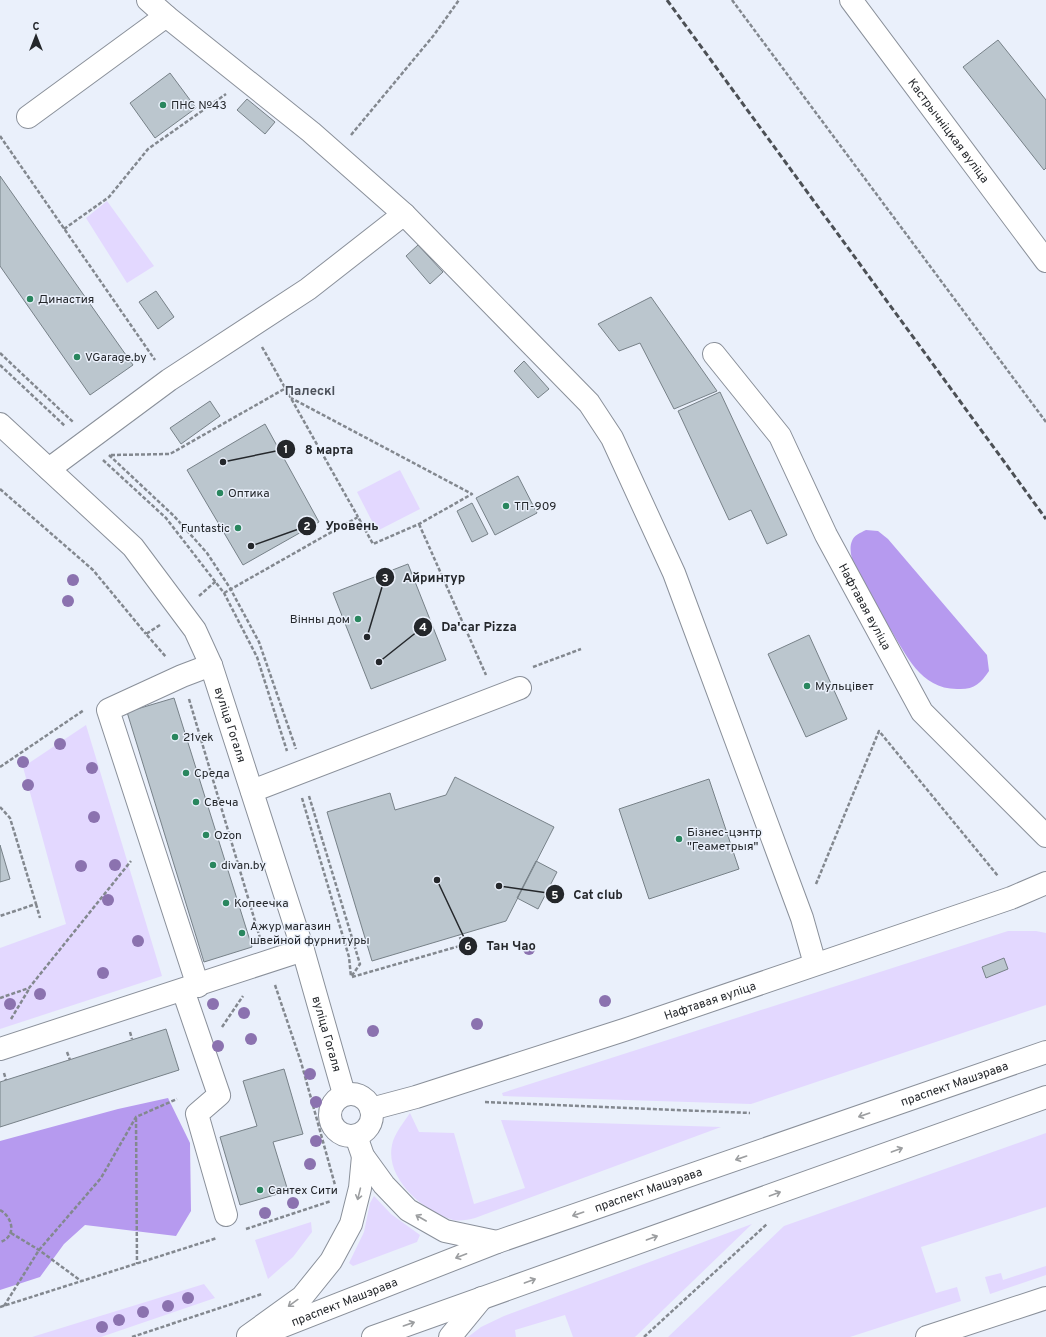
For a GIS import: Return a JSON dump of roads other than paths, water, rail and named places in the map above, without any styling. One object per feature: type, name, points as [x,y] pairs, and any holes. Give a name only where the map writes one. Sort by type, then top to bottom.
[{"type":"street","points":[[148,0],[335,154],[404,214],[589,402],[612,438],[674,573],[802,918],[815,964]]},
{"type":"street","name":"Кастрычніцкая вуліца","points":[[851,0],[1046,261]]},
{"type":"street","points":[[28,117],[166,16]]},
{"type":"street","points":[[49,469],[126,410],[169,380],[308,290],[404,214]]},
{"type":"street","name":"Нафтавая вуліца","points":[[714,354],[780,436],[826,535],[922,712],[1046,836]]},
{"type":"street","name":"вуліца Гогаля","points":[[0,424],[133,547],[196,630],[211,665],[304,950],[344,1094]]},
{"type":"street","points":[[211,665],[182,676],[108,710],[150,837],[190,988],[205,1054],[219,1095],[197,1114],[226,1215]]},
{"type":"street","points":[[252,791],[520,688]]},
{"type":"street","name":"Нафтавая вуліца","points":[[371,1109],[416,1097],[624,1030],[1011,898],[1046,883]]},
{"type":"street","points":[[0,1049],[304,950]]},
{"type":"street","name":"праспект Машэрава","points":[[255,1337],[497,1242],[1046,1052]]},
{"type":"street","points":[[247,1337],[302,1297],[331,1261],[351,1224],[360,1188],[360,1146],[371,1120],[371,1109],[368,1102],[361,1096],[352,1093],[344,1094],[334,1101],[330,1109],[329,1119],[333,1128],[360,1146],[384,1185],[408,1210],[445,1231],[497,1242]]},
{"type":"street","points":[[373,1337],[1046,1097]]},
{"type":"street","points":[[450,1337],[482,1298]]},
{"type":"street","points":[[927,1337],[1046,1298]]},
{"type":"railway","points":[[667,0],[1046,519]]},
{"type":"place","name":"ПНС №43","points":[[163,105]]},
{"type":"place","name":"Династия","points":[[30,299]]},
{"type":"place","name":"VGarage.by","points":[[77,357]]},
{"type":"place","name":"8 марта","points":[[223,462]]},
{"type":"place","name":"Оптика","points":[[220,493]]},
{"type":"place","name":"ТП-909","points":[[506,506]]},
{"type":"place","name":"Funtastic","points":[[238,528]]},
{"type":"place","name":"Уровень","points":[[251,546]]},
{"type":"place","name":"Вінны дом","points":[[358,619]]},
{"type":"place","name":"Айринтур","points":[[367,637]]},
{"type":"place","name":"Da'car Pizza","points":[[379,662]]},
{"type":"place","name":"Мульцівет","points":[[807,686]]},
{"type":"place","name":"21vek","points":[[175,737]]},
{"type":"place","name":"Среда","points":[[186,773]]},
{"type":"place","name":"Свеча","points":[[196,802]]},
{"type":"place","name":"Ozon","points":[[206,835]]},
{"type":"place","name":"Бізнес-цэнтр \"Геаметрыя\"","points":[[679,839]]},
{"type":"place","name":"divan.by","points":[[213,865]]},
{"type":"place","name":"Тан Чао","points":[[437,880]]},
{"type":"place","name":"Cat club","points":[[499,886]]},
{"type":"place","name":"Копеечка","points":[[226,903]]},
{"type":"place","name":"Ажур магазин швейной фурнитуры","points":[[242,933]]},
{"type":"place","name":"Сантех Сити","points":[[260,1190]]},
{"type":"district","name":"Палескі","points":[[310,390]]}]
